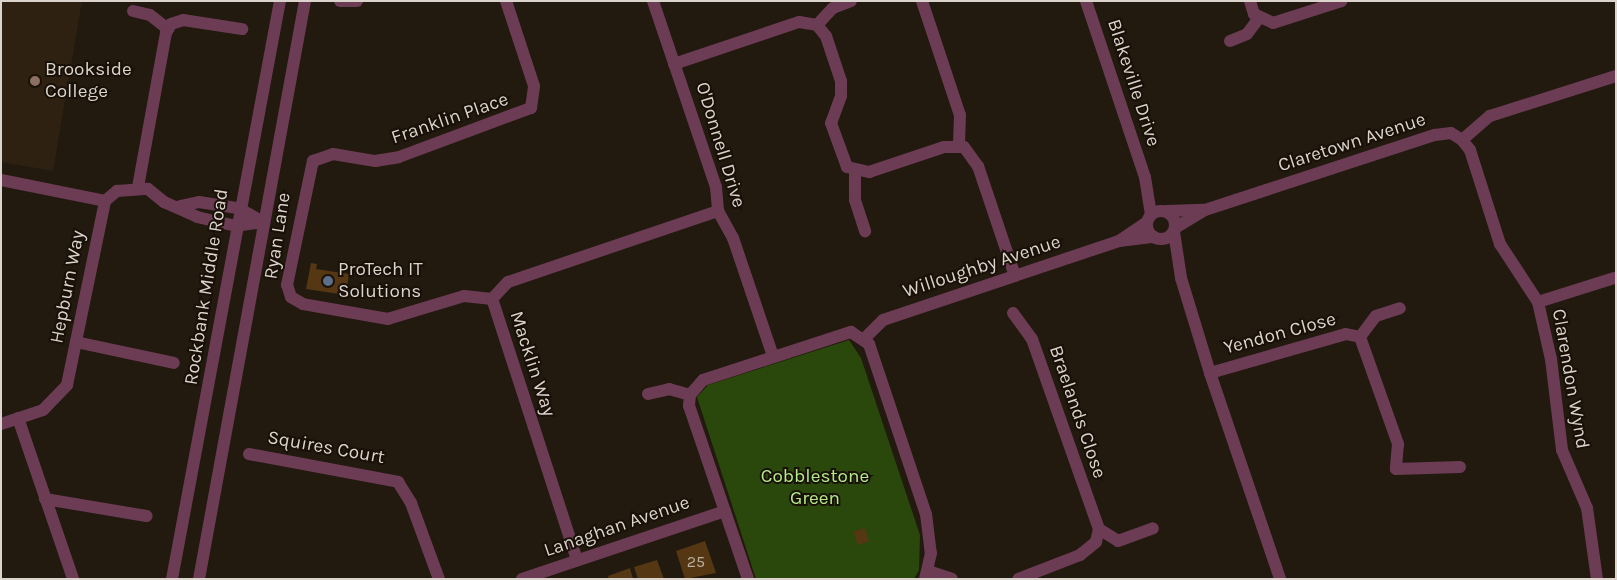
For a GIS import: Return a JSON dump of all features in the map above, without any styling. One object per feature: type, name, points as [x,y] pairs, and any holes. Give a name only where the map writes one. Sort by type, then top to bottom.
[{"type":"street","name":"Rockbank Middle Road","points":[[172,579],[200,442],[238,208],[280,1]]},
{"type":"street","points":[[199,579],[305,1]]},
{"type":"street","points":[[340,1],[357,1]]},
{"type":"street","name":"Franklin Place","points":[[307,174],[313,161],[326,155],[376,161],[399,157],[531,108],[534,86],[506,1]]},
{"type":"street","name":"O'Donnell Drive","points":[[653,1],[716,187],[718,211],[733,238],[772,356]]},
{"type":"street","points":[[817,25],[833,8],[851,1]]},
{"type":"street","points":[[922,1],[960,116],[959,146]]},
{"type":"street","name":"Blakeville Drive","points":[[1086,1],[1157,215]]},
{"type":"street","points":[[1250,1],[1260,17],[1274,23],[1342,1]]},
{"type":"street","points":[[133,11],[150,15],[168,29]]},
{"type":"street","points":[[1230,41],[1247,34],[1260,17]]},
{"type":"street","points":[[138,187],[168,29],[183,20],[242,29]]},
{"type":"street","points":[[674,64],[799,22],[817,25],[826,36],[841,80],[841,96],[832,117],[833,130],[844,162],[855,172],[869,172],[959,146],[970,151],[978,166],[1015,276]]},
{"type":"street","points":[[1462,140],[1490,116],[1616,76]]},
{"type":"street","name":"Claretown Avenue","points":[[1157,215],[1205,210],[1434,135],[1451,133],[1462,140]]},
{"type":"street","name":"Clarendon Wynd","points":[[1462,140],[1473,158],[1500,244],[1538,302],[1551,359],[1562,450],[1587,508],[1597,579]]},
{"type":"street","points":[[855,172],[855,200],[865,231]]},
{"type":"street","name":"Ryan Lane","points":[[307,174],[288,277],[288,291],[296,301],[388,320],[464,296],[492,299]]},
{"type":"street","points":[[1,180],[105,201],[117,191],[138,187],[180,206],[197,217],[235,226],[263,222]]},
{"type":"street","name":"Hepburn Way","points":[[1,424],[56,400],[67,385],[105,201]]},
{"type":"street","points":[[180,206],[199,202],[238,208],[263,222]]},
{"type":"street","name":"Claretown Avenue","points":[[1158,238],[1175,230],[1205,210]]},
{"type":"street","name":"Macklin Way","points":[[577,560],[492,299],[508,282],[718,211]]},
{"type":"street","points":[[1157,215],[1175,230],[1181,278],[1210,373],[1280,579]]},
{"type":"street","points":[[1157,215],[1158,238],[1181,278]]},
{"type":"street","name":"Willoughby Avenue","points":[[864,339],[883,320],[1119,240],[1157,215]]},
{"type":"street","name":"Willoughby Avenue","points":[[1119,240],[1158,238]]},
{"type":"street","points":[[1538,302],[1614,278]]},
{"type":"street","name":"Yendon Close","points":[[1360,337],[1376,316],[1400,308]]},
{"type":"street","name":"Braelands Close","points":[[1013,313],[1032,339],[1099,528]]},
{"type":"street","points":[[748,579],[689,406],[690,394],[703,380],[843,333],[864,339],[926,514],[931,536],[927,575],[952,579]]},
{"type":"street","name":"Yendon Close","points":[[1210,373],[1346,334],[1360,337]]},
{"type":"street","name":"Yendon Close","points":[[1360,337],[1398,444],[1396,469],[1460,467]]},
{"type":"street","points":[[76,342],[174,364]]},
{"type":"street","points":[[648,394],[669,389],[690,394]]},
{"type":"street","points":[[18,418],[73,579]]},
{"type":"street","name":"Squires Court","points":[[249,454],[398,482],[411,503],[431,562],[439,579]]},
{"type":"street","points":[[45,499],[147,516]]},
{"type":"street","name":"Lanaghan Avenue","points":[[522,579],[724,511]]},
{"type":"street","points":[[1018,579],[1080,555],[1096,542],[1099,528],[1118,541],[1153,528]]},
{"type":"street","name":"Squires Court","points":[[431,562],[432,579]]},
{"type":"shaded area","name":"Brookside College","points":[[1,1],[82,1],[53,171],[1,162]]},
{"type":"green space","name":"Cobblestone Green","points":[[849,340],[861,358],[920,535],[919,570],[914,579],[756,579],[697,397],[708,385]]},
{"type":"building","name":"ProTech IT Solutions","points":[[311,263],[317,264],[316,269],[349,274],[346,295],[306,289]]},
{"type":"building","points":[[865,528],[869,541],[858,545],[854,532]]},
{"type":"building","points":[[705,541],[716,573],[685,579],[676,551]]},
{"type":"building","points":[[657,560],[664,579],[638,579],[634,567]]},
{"type":"building","points":[[630,568],[633,579],[609,579],[608,576]]},
{"type":"place","name":"Brookside College","points":[[35,81]]},
{"type":"place","name":"ProTech IT Solutions","points":[[328,281]]}]
